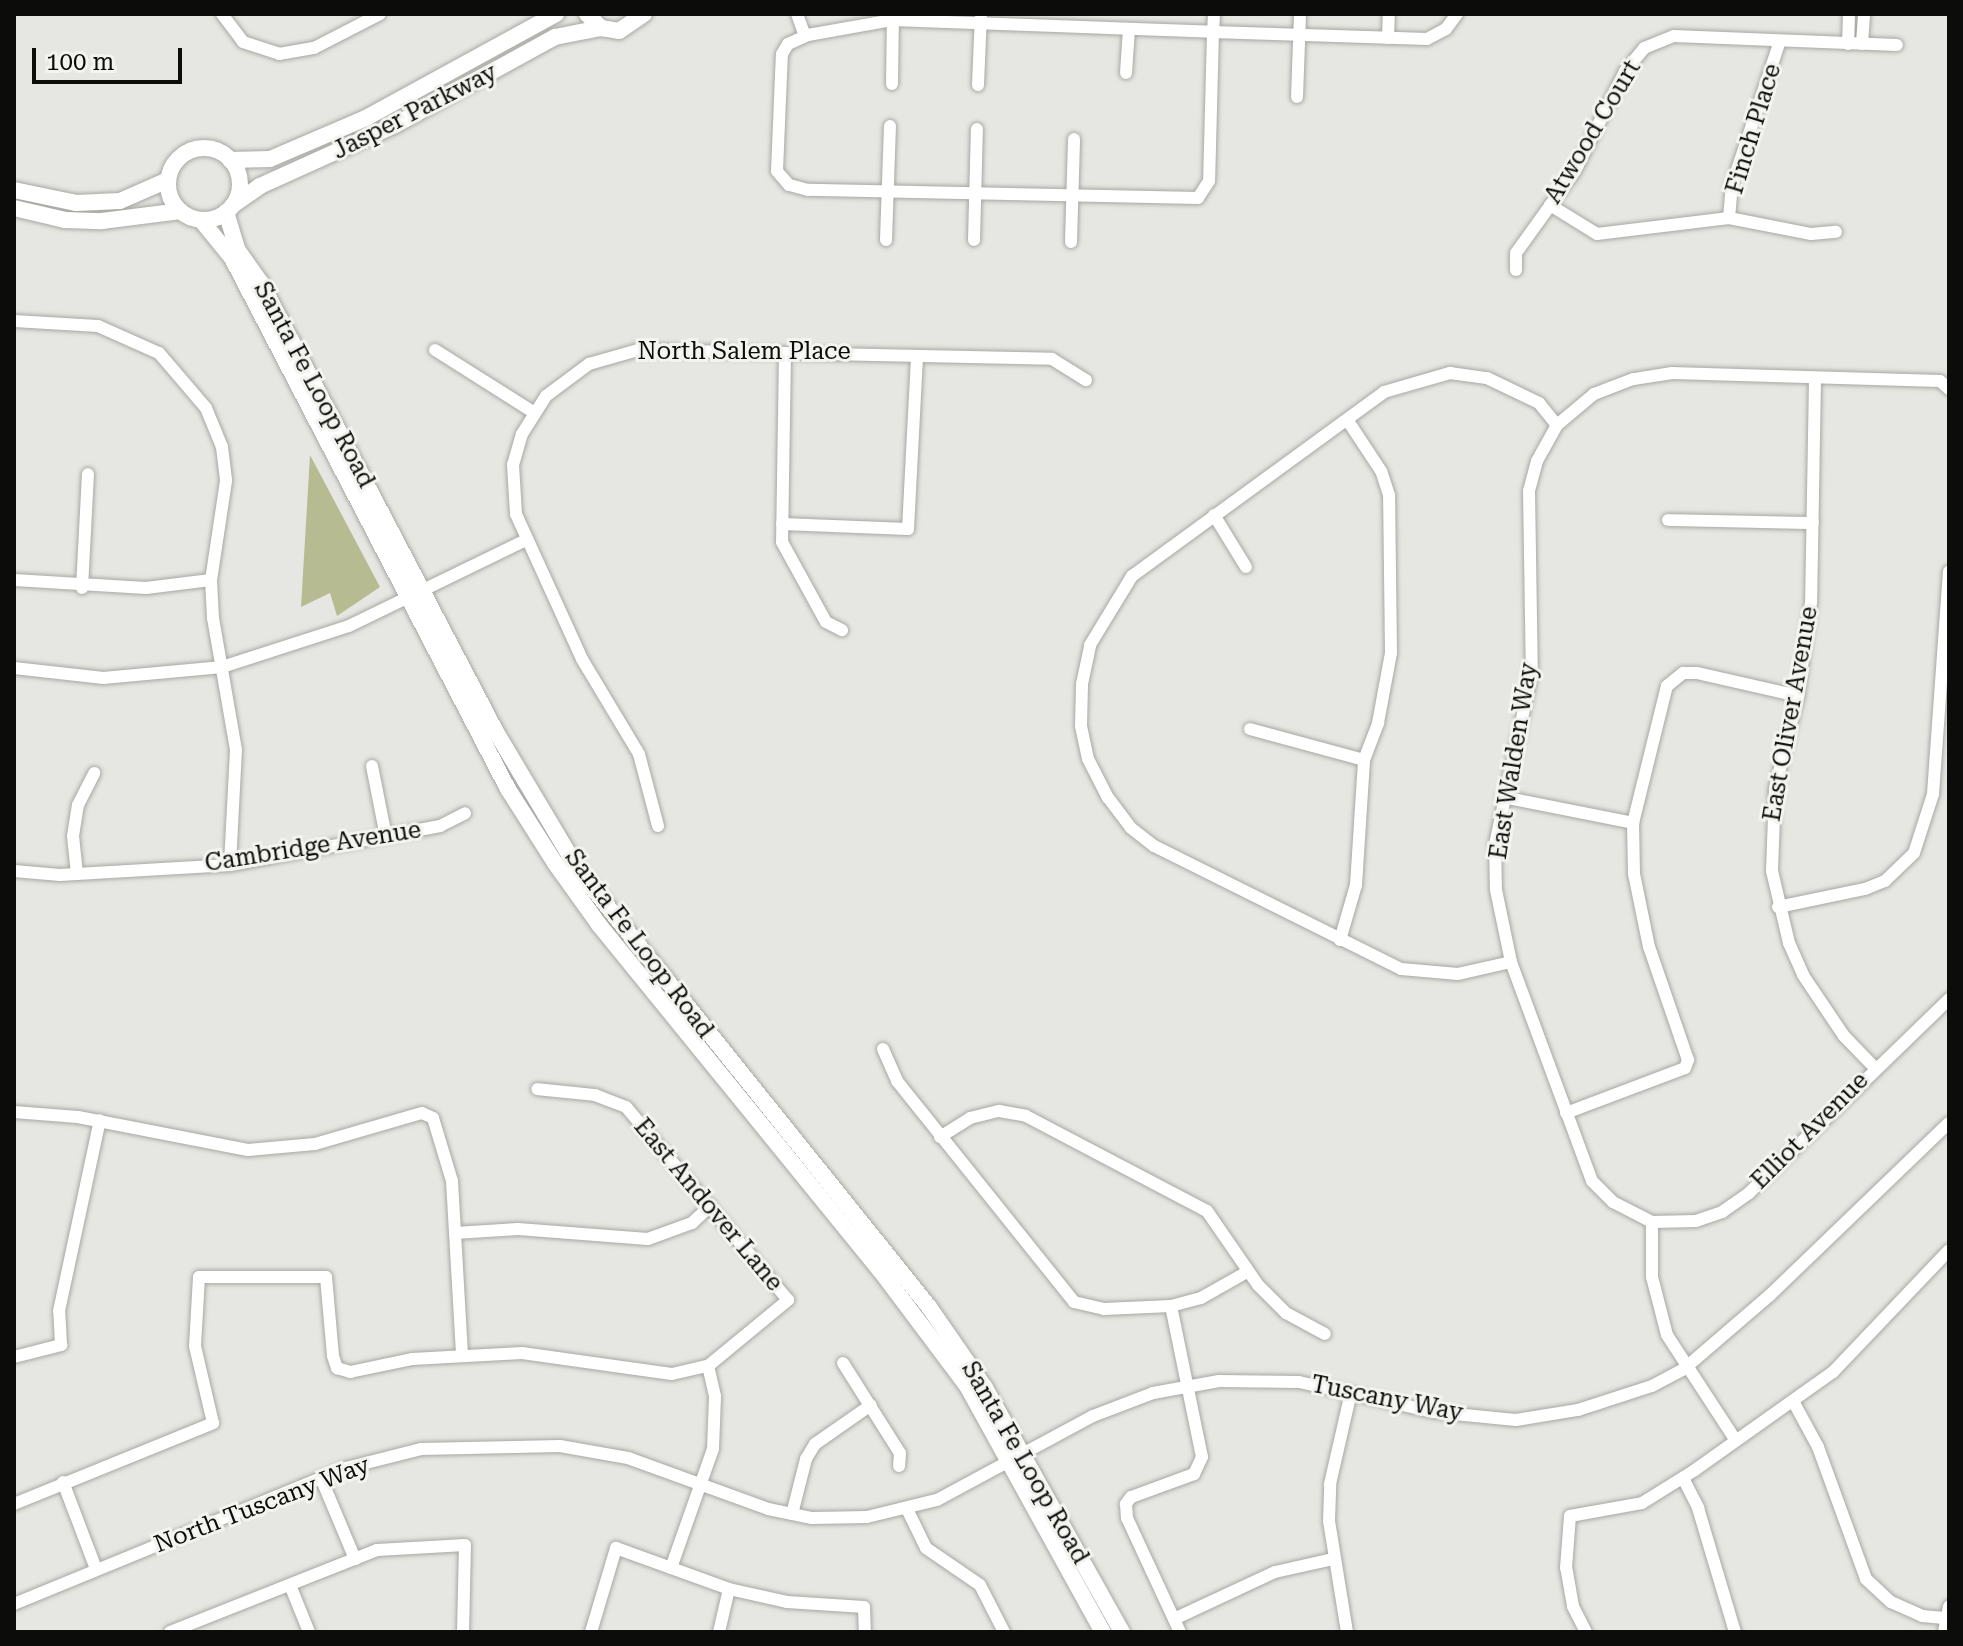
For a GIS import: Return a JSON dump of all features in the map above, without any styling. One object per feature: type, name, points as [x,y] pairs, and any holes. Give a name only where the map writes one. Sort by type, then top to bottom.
[{"type":"main road","name":"Jasper Parkway","points":[[230,160],[270,159],[352,124],[556,14]]},
{"type":"main road","points":[[587,14],[601,28]]},
{"type":"main road","name":"Jasper Parkway","points":[[230,209],[260,186],[395,125],[555,37],[601,28],[628,28],[644,14]]},
{"type":"main road","points":[[14,190],[76,203],[120,201],[168,180],[178,160],[198,149],[230,160],[239,182],[230,209],[201,220],[180,211],[102,221],[65,220],[14,208]]},
{"type":"main road","points":[[168,180],[180,211]]},
{"type":"main road","name":"Santa Fe Loop Road","points":[[230,209],[237,249],[261,283],[417,596]]},
{"type":"main road","name":"Santa Fe Loop Road","points":[[201,220],[232,258],[417,596],[579,871],[641,954],[882,1246],[985,1388],[1103,1632]]},
{"type":"main road","name":"Santa Fe Loop Road","points":[[1018,1460],[1122,1632]]},
{"type":"street","points":[[222,14],[243,42],[279,54],[314,48],[380,14]]},
{"type":"street","points":[[797,14],[805,36]]},
{"type":"street","points":[[1214,14],[1213,32],[1207,190],[1192,200],[808,190],[780,177],[782,54],[788,44],[805,36],[892,17],[1078,18],[1129,29],[1213,32],[1299,35],[1388,38],[1438,36],[1457,14]]},
{"type":"street","points":[[1297,97],[1300,14]]},
{"type":"street","points":[[1388,38],[1389,14]]},
{"type":"street","points":[[1848,44],[1849,14]]},
{"type":"street","points":[[1862,44],[1864,14]]},
{"type":"street","points":[[892,17],[892,84]]},
{"type":"street","points":[[978,85],[981,19]]},
{"type":"street","points":[[1126,73],[1129,29]]},
{"type":"street","name":"Atwood Court","points":[[1516,270],[1516,253],[1575,171],[1625,71],[1644,48],[1674,36],[1897,45]]},
{"type":"street","name":"Finch Place","points":[[1729,218],[1732,185],[1780,41]]},
{"type":"street","points":[[886,240],[890,126]]},
{"type":"street","points":[[974,240],[977,129]]},
{"type":"street","points":[[1071,242],[1074,139]]},
{"type":"street","points":[[1550,205],[1597,234],[1729,218],[1811,234],[1836,232]]},
{"type":"street","points":[[14,321],[98,326],[159,353],[182,375],[206,408],[225,470],[211,580],[236,750],[230,865]]},
{"type":"street","points":[[435,350],[533,412]]},
{"type":"street","name":"North Salem Place","points":[[658,826],[639,754],[582,659],[524,541],[511,488],[517,448],[533,412],[564,378],[613,353],[785,353],[1052,359],[1086,380]]},
{"type":"street","points":[[785,353],[782,542],[792,567],[826,622],[842,630]]},
{"type":"street","points":[[782,524],[908,529],[917,356]]},
{"type":"street","points":[[1511,962],[1458,974],[1419,973],[1340,940],[1154,846],[1131,828],[1108,798],[1088,759],[1081,726],[1082,684],[1090,645],[1107,610],[1132,576],[1384,392],[1450,373],[1487,378],[1539,403],[1557,425]]},
{"type":"street","name":"East Walden Way","points":[[1652,1222],[1613,1202],[1592,1181],[1511,962],[1496,890],[1495,844],[1532,672],[1529,491],[1537,461],[1557,425],[1594,394],[1633,379],[1672,373],[1940,381],[1948,388]]},
{"type":"street","name":"East Oliver Avenue","points":[[1815,379],[1811,602],[1798,696],[1775,789],[1771,833],[1778,907],[1789,943],[1816,997],[1874,1067]]},
{"type":"street","points":[[1340,940],[1356,885],[1364,760],[1388,683],[1392,523],[1381,471],[1348,421]]},
{"type":"street","points":[[82,588],[88,474]]},
{"type":"street","points":[[1214,515],[1246,567]]},
{"type":"street","points":[[1668,520],[1813,523]]},
{"type":"street","points":[[14,668],[103,678],[222,667],[286,649],[417,596],[524,541]]},
{"type":"street","points":[[1778,907],[1865,889],[1885,881],[1914,853],[1933,794],[1949,572]]},
{"type":"street","points":[[14,580],[82,588],[146,588],[211,580]]},
{"type":"street","points":[[1566,1113],[1685,1068],[1688,1060],[1638,905],[1633,823],[1673,678],[1697,673],[1798,696]]},
{"type":"street","points":[[1250,729],[1364,760]]},
{"type":"street","points":[[372,766],[386,837]]},
{"type":"street","points":[[77,874],[73,836],[78,805],[94,773]]},
{"type":"street","points":[[1503,797],[1633,823]]},
{"type":"street","name":"Cambridge Avenue","points":[[14,871],[77,874],[230,865],[440,826],[465,813]]},
{"type":"street","name":"Elliot Avenue","points":[[1652,1222],[1696,1221],[1722,1212],[1749,1193],[1874,1067],[1949,999]]},
{"type":"street","points":[[883,1049],[897,1081],[1074,1302],[1104,1309],[1171,1306],[1201,1298],[1247,1272]]},
{"type":"street","name":"East Andover Lane","points":[[537,1089],[595,1095],[626,1107],[788,1300],[708,1366]]},
{"type":"street","points":[[940,1137],[970,1118],[999,1111],[1026,1116],[1207,1211],[1228,1235],[1247,1272],[1286,1313],[1325,1334]]},
{"type":"street","points":[[14,1112],[100,1120],[248,1150],[315,1144],[422,1113],[433,1118],[452,1181],[462,1355]]},
{"type":"street","points":[[14,1357],[61,1345],[59,1311],[100,1120]]},
{"type":"street","name":"Tuscany Way","points":[[1018,1460],[1093,1416],[1153,1393],[1219,1381],[1299,1382],[1434,1412],[1516,1420],[1578,1410],[1652,1386],[1684,1369],[1770,1295],[1949,1123]]},
{"type":"street","points":[[455,1233],[518,1229],[648,1239],[692,1223],[710,1206]]},
{"type":"street","points":[[1652,1222],[1657,1305],[1684,1369],[1736,1441]]},
{"type":"street","points":[[1586,1632],[1573,1606],[1566,1568],[1570,1516],[1642,1503],[1793,1401],[1833,1372],[1949,1250]]},
{"type":"street","points":[[14,1504],[213,1423],[195,1346],[199,1277],[326,1277],[333,1356],[337,1368],[350,1372],[462,1355],[565,1357],[672,1374],[708,1366],[716,1423],[701,1485],[671,1568]]},
{"type":"street","points":[[1171,1306],[1199,1467],[1194,1474],[1131,1497],[1126,1504],[1127,1518],[1180,1632]]},
{"type":"street","points":[[843,1363],[900,1453],[899,1466]]},
{"type":"street","points":[[1347,1632],[1333,1559],[1330,1484],[1351,1392]]},
{"type":"street","points":[[1793,1401],[1818,1447],[1866,1579],[1891,1602],[1922,1616],[1948,1612],[1944,1632]]},
{"type":"street","points":[[792,1514],[806,1459],[815,1444],[871,1405]]},
{"type":"street","name":"North Tuscany Way","points":[[14,1604],[321,1478],[421,1449],[489,1444],[560,1446],[628,1458],[792,1514],[867,1517],[907,1509],[1018,1460]]},
{"type":"street","points":[[321,1478],[355,1559]]},
{"type":"street","points":[[1683,1478],[1698,1508],[1735,1632]]},
{"type":"street","points":[[63,1482],[96,1569]]},
{"type":"street","points":[[907,1509],[926,1548],[980,1585],[1004,1632]]},
{"type":"street","points":[[170,1632],[355,1559],[406,1545],[465,1545],[463,1632]]},
{"type":"street","points":[[591,1632],[616,1548],[729,1589],[787,1602],[864,1607],[865,1632]]},
{"type":"street","points":[[1174,1619],[1275,1572],[1333,1559]]},
{"type":"street","points":[[290,1585],[309,1632]]},
{"type":"street","points":[[719,1632],[729,1589]]},
{"type":"green space","points":[[310,455],[380,587],[337,616],[330,593],[301,607]]}]
